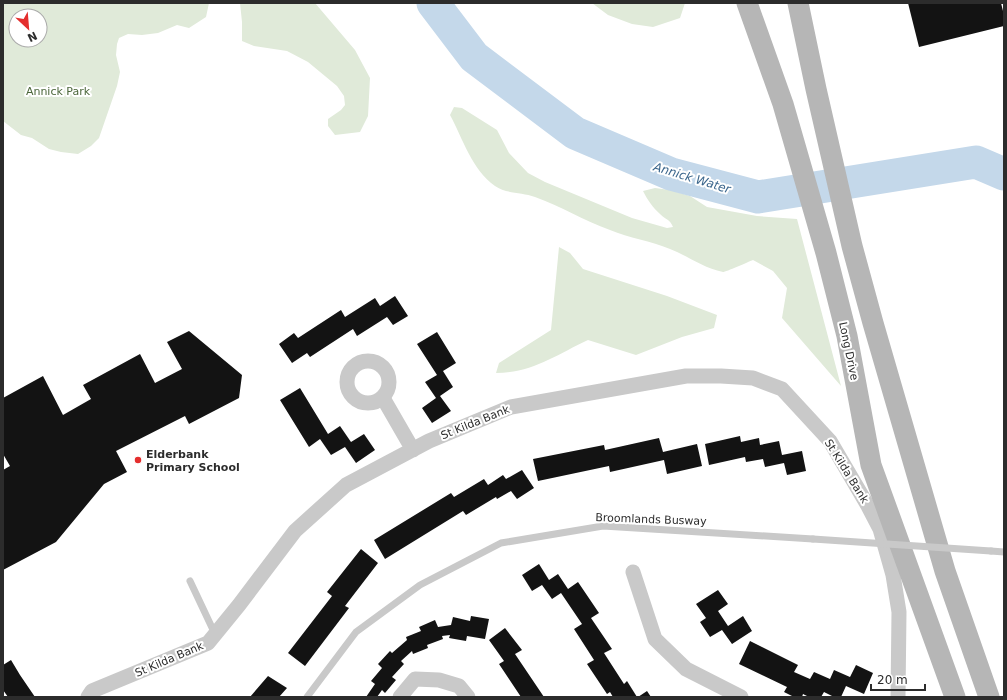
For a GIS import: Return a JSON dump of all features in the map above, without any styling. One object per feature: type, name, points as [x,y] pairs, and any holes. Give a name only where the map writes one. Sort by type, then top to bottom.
[{"type":"main road","name":"Long Drive","points":[[747,3],[784,104],[826,253],[847,336],[871,465],[955,697]]},
{"type":"main road","points":[[798,3],[852,246],[875,331],[945,571],[989,697]]},
{"type":"street","name":"St Kilda Bank","points":[[88,697],[92,691],[208,643],[295,531],[346,485],[429,441],[511,407],[686,376],[721,376],[753,378],[782,389],[830,441],[868,506],[880,529],[893,575],[899,612],[898,697]]},
{"type":"street","points":[[383,398],[413,450]]},
{"type":"street","points":[[633,572],[655,639],[686,669],[741,697]]},
{"type":"street","points":[[400,697],[415,679],[439,680],[458,686],[468,697]]},
{"type":"lane","name":"Broomlands Busway","points":[[307,697],[356,632],[420,585],[501,543],[603,526],[1004,552]]},
{"type":"lane","points":[[190,581],[215,634]]},
{"type":"green space","name":"Annick Park","points":[[3,3],[209,3],[206,17],[189,28],[177,25],[158,33],[142,35],[128,34],[119,38],[116,55],[120,72],[117,86],[99,138],[91,146],[78,154],[61,152],[49,149],[32,138],[21,135],[3,121]]},
{"type":"green space","points":[[240,3],[315,3],[355,50],[370,78],[368,116],[360,132],[335,135],[328,126],[328,119],[341,110],[345,105],[344,96],[337,86],[308,62],[287,51],[254,46],[242,41]]},
{"type":"green space","points":[[592,3],[685,3],[680,18],[653,27],[632,24],[608,15]]},
{"type":"green space","points":[[454,107],[462,108],[497,130],[509,153],[528,173],[545,182],[632,218],[667,228],[673,227],[669,221],[657,212],[643,191],[655,188],[670,190],[690,196],[707,207],[757,216],[797,219],[841,386],[782,318],[787,288],[773,271],[753,260],[725,272],[716,270],[702,265],[663,246],[600,226],[535,197],[499,189],[480,172],[469,154],[450,115]]},
{"type":"green space","points":[[559,247],[570,253],[583,269],[667,296],[717,315],[714,328],[682,337],[636,355],[588,340],[532,367],[496,373],[499,363],[551,330]]},
{"type":"building","points":[[908,3],[1001,3],[1004,15],[1004,26],[919,47]]},
{"type":"building","points":[[395,296],[408,316],[393,325],[387,317],[357,336],[353,329],[310,357],[307,353],[292,363],[279,344],[294,333],[298,338],[341,310],[345,317],[375,298],[380,306]]},
{"type":"building","points":[[189,331],[242,375],[239,398],[189,424],[185,416],[116,451],[127,472],[104,484],[56,542],[3,570],[3,470],[10,466],[3,454],[3,398],[43,376],[63,415],[91,399],[83,385],[140,354],[155,383],[182,369],[167,342]]},
{"type":"building","points":[[437,332],[456,363],[443,371],[453,387],[440,396],[451,411],[432,423],[422,408],[436,398],[425,382],[437,375],[417,344]]},
{"type":"building","points":[[300,388],[328,434],[340,426],[351,442],[364,434],[375,450],[356,463],[345,447],[331,455],[320,439],[309,447],[280,400]]},
{"type":"building","points":[[740,436],[741,442],[759,438],[760,445],[779,441],[782,455],[802,451],[806,471],[787,475],[784,463],[765,467],[763,459],[746,462],[745,457],[709,465],[705,444]]},
{"type":"building","points":[[659,438],[663,452],[697,444],[702,466],[667,474],[664,460],[610,472],[609,466],[538,481],[533,459],[604,445],[605,450]]},
{"type":"building","points":[[522,470],[534,488],[517,499],[511,491],[497,499],[496,497],[466,515],[463,511],[385,559],[374,540],[451,493],[454,497],[484,479],[488,485],[503,475],[506,479]]},
{"type":"building","points":[[361,549],[378,563],[345,606],[349,608],[305,666],[288,653],[332,596],[327,592]]},
{"type":"building","points":[[539,564],[549,580],[558,574],[568,589],[578,582],[599,613],[591,618],[612,649],[604,653],[624,684],[627,681],[637,697],[613,697],[610,692],[607,694],[587,664],[594,660],[574,629],[582,624],[561,593],[552,599],[542,585],[532,591],[522,575]]},
{"type":"building","points":[[718,590],[728,604],[718,611],[728,626],[743,616],[752,631],[732,644],[722,630],[710,637],[700,622],[706,618],[696,604]]},
{"type":"building","points":[[471,616],[489,619],[485,639],[467,636],[466,641],[449,638],[450,635],[442,636],[443,639],[427,645],[428,648],[413,654],[412,651],[401,661],[404,664],[392,677],[396,680],[385,693],[382,690],[377,697],[366,697],[375,684],[371,681],[382,668],[378,664],[390,651],[392,653],[407,640],[406,637],[421,631],[419,627],[435,620],[438,627],[451,625],[453,617],[470,621]]},
{"type":"building","points":[[505,628],[522,650],[515,654],[544,697],[521,697],[499,664],[504,661],[489,640]]},
{"type":"building","points":[[750,641],[798,665],[794,672],[810,679],[814,672],[830,679],[834,670],[850,677],[856,665],[873,673],[864,694],[846,686],[841,697],[834,697],[824,692],[821,697],[809,697],[803,694],[802,697],[794,697],[784,692],[787,687],[739,664]]},
{"type":"building","points":[[11,660],[35,697],[8,697],[3,690],[3,665]]},
{"type":"building","points":[[268,676],[287,688],[279,697],[250,697]]},
{"type":"building","points":[[647,691],[651,697],[638,697]]},
{"type":"waterway","name":"Annick Water","points":[[433,3],[474,57],[575,133],[671,174],[758,197],[976,162],[1004,174]]},
{"type":"place","name":"Elderbank Primary School","points":[[138,460]]}]
